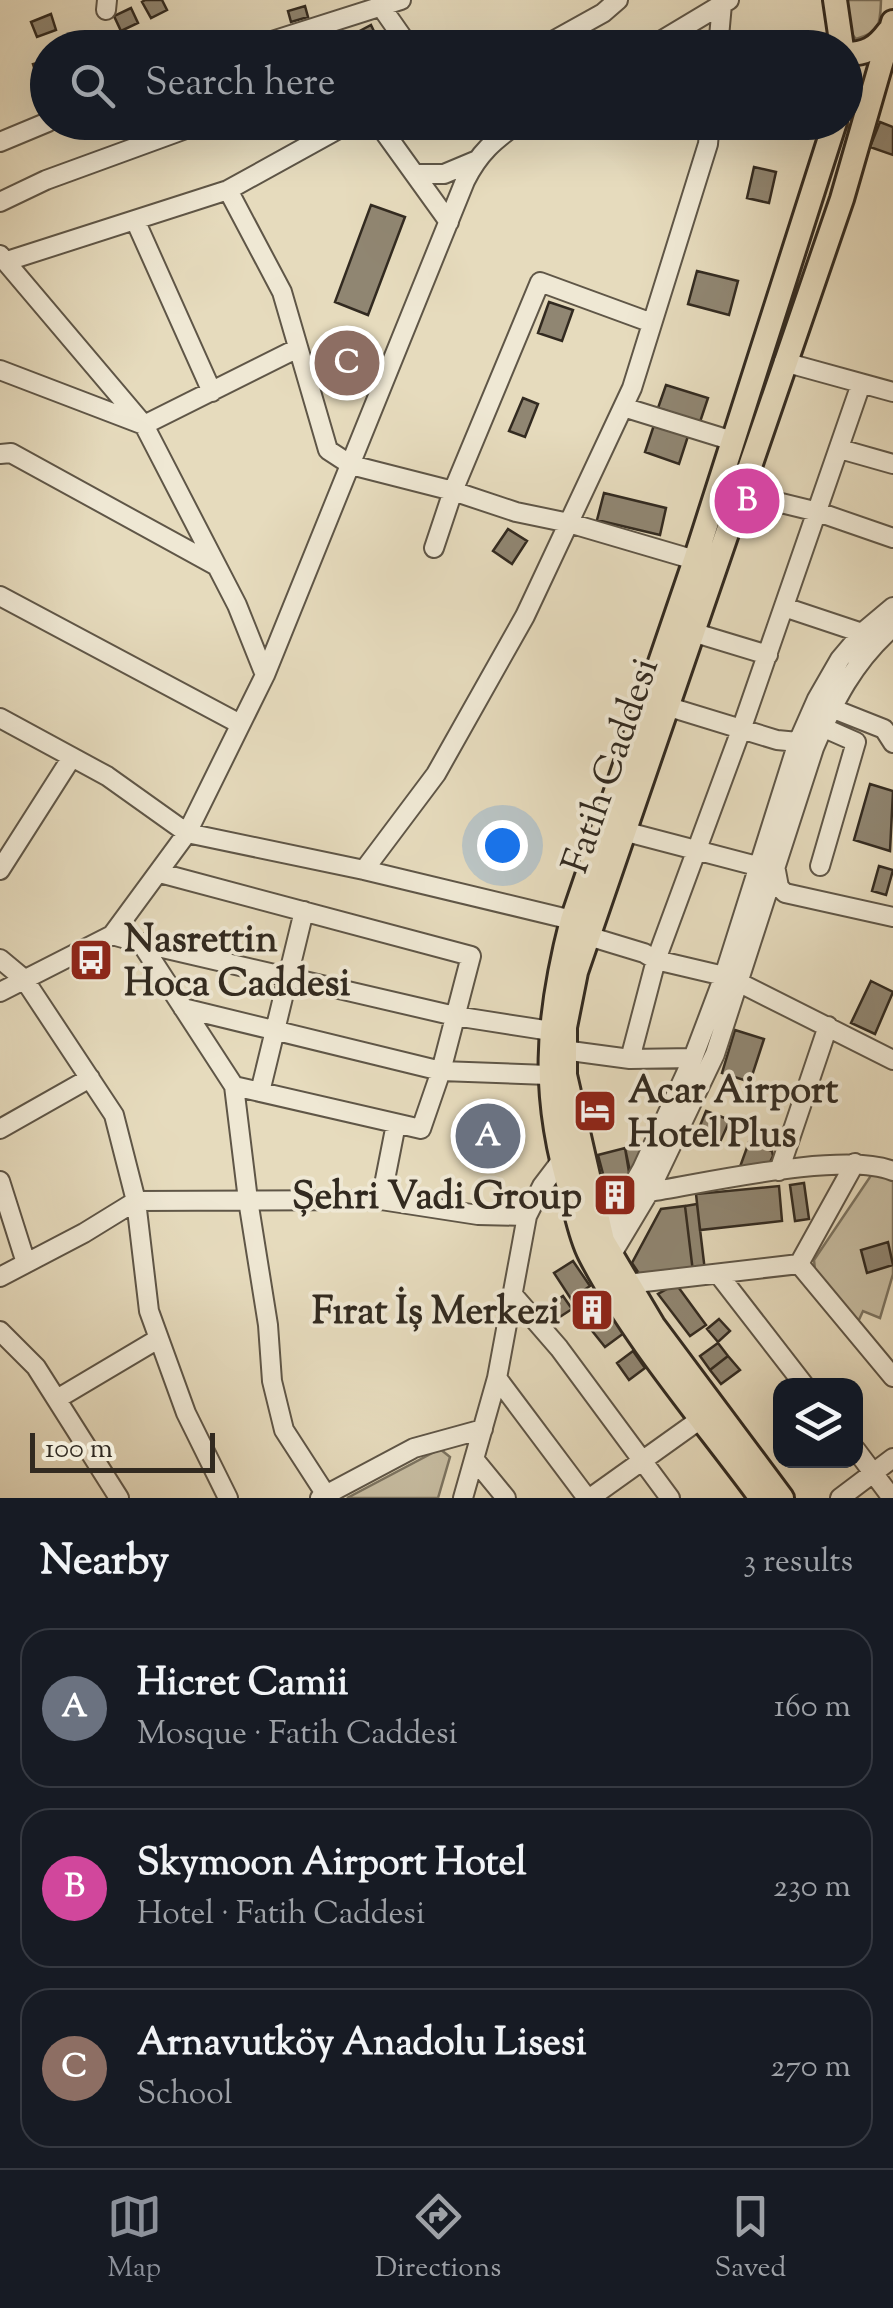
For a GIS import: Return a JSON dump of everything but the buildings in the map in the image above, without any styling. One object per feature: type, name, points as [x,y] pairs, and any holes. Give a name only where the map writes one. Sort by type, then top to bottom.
[{"type":"main road","points":[[835,0],[840,30]]},
{"type":"main road","points":[[863,54],[876,47],[893,22]]},
{"type":"main road","name":"Fatih Caddesi","points":[[580,928],[623,831],[784,362],[883,89],[893,22]]},
{"type":"main road","name":"Fatih Caddesi","points":[[762,1498],[645,1340],[601,1255],[561,1161],[548,1076],[576,972],[580,928],[829,140]]},
{"type":"main road","name":"Fatih Caddesi","points":[[557,1041],[601,1255],[627,1284],[782,1498]]},
{"type":"street","points":[[323,30],[401,0]]},
{"type":"street","points":[[573,30],[618,0]]},
{"type":"street","points":[[679,30],[726,2]]},
{"type":"street","points":[[721,30],[726,2]]},
{"type":"street","points":[[382,8],[397,30]]},
{"type":"street","points":[[0,142],[30,130]]},
{"type":"street","points":[[0,202],[46,180],[156,140]]},
{"type":"street","points":[[265,675],[238,605],[144,426],[4,258],[228,190],[318,140]]},
{"type":"street","points":[[390,140],[450,222]]},
{"type":"street","points":[[0,992],[112,934],[188,833],[265,675],[475,161],[492,140]]},
{"type":"street","points":[[364,870],[436,774],[525,616],[569,523],[623,407],[708,140]]},
{"type":"street","points":[[416,174],[444,174],[475,161]]},
{"type":"street","points":[[228,190],[282,292],[328,450],[351,466],[695,560]]},
{"type":"street","points":[[135,220],[212,392]]},
{"type":"street","points":[[434,548],[453,491],[540,282],[652,323]]},
{"type":"street","points":[[0,370],[144,426],[298,348]]},
{"type":"street","points":[[784,362],[893,392]]},
{"type":"street","points":[[630,1059],[656,960],[742,730],[861,384]]},
{"type":"street","points":[[623,407],[733,441]]},
{"type":"street","points":[[840,449],[893,464]]},
{"type":"street","points":[[0,454],[11,453],[216,565]]},
{"type":"street","points":[[740,492],[818,512],[893,538]]},
{"type":"street","points":[[0,596],[240,724]]},
{"type":"street","points":[[601,1255],[649,1192],[716,1054],[731,979],[840,659],[893,606]]},
{"type":"street","points":[[784,607],[862,634]]},
{"type":"street","points":[[767,868],[798,742],[831,708],[847,677],[893,627]]},
{"type":"street","points":[[692,632],[768,654]]},
{"type":"street","points":[[666,706],[742,730],[798,742]]},
{"type":"street","points":[[831,708],[885,732]]},
{"type":"street","points":[[0,718],[107,776],[188,833],[364,870],[580,928],[656,960],[731,979],[893,1060]]},
{"type":"street","points":[[816,724],[856,742],[885,732]]},
{"type":"street","points":[[820,866],[856,742]]},
{"type":"street","points":[[3,858],[72,756]]},
{"type":"street","points":[[623,831],[767,868],[779,875],[779,887],[785,892],[893,917]]},
{"type":"street","points":[[160,873],[471,956],[421,1129],[234,1086]]},
{"type":"street","points":[[260,1092],[304,911]]},
{"type":"street","points":[[112,934],[630,1059],[692,1058]]},
{"type":"street","points":[[141,943],[234,1086],[268,1325],[272,1381],[284,1430],[325,1497],[414,1448],[483,1429]]},
{"type":"street","points":[[0,960],[24,979],[114,1115],[136,1201],[149,1311],[186,1413],[228,1498]]},
{"type":"street","points":[[601,1255],[731,979]]},
{"type":"street","points":[[183,1008],[440,1071],[548,1076]]},
{"type":"street","points":[[779,1171],[828,1026]]},
{"type":"street","points":[[0,1129],[90,1078]]},
{"type":"street","points":[[381,1200],[396,1124]]},
{"type":"street","points":[[463,1498],[497,1378],[527,1216],[542,1186],[561,1161]]},
{"type":"street","points":[[649,1192],[855,1163],[893,1171]]},
{"type":"street","points":[[799,1264],[855,1163]]},
{"type":"street","points":[[0,1181],[26,1263]]},
{"type":"street","points":[[0,1277],[136,1201],[381,1200],[478,1215],[527,1216]]},
{"type":"street","points":[[627,1284],[799,1264]]},
{"type":"street","points":[[799,1264],[893,1377]]},
{"type":"street","points":[[720,1275],[800,1378]]},
{"type":"street","points":[[513,1295],[559,1348],[670,1498]]},
{"type":"street","points":[[0,1331],[36,1367],[119,1498]]},
{"type":"street","points":[[57,1399],[158,1339]]},
{"type":"street","points":[[497,1378],[589,1498],[702,1418]]},
{"type":"street","points":[[840,1498],[893,1458]]},
{"type":"street","points":[[474,1459],[506,1498]]},
{"type":"street","points":[[863,1459],[892,1498]]},
{"type":"shaded area","points":[[844,0],[881,0],[875,30],[863,36],[863,30],[850,30]]},
{"type":"shaded area","points":[[872,1174],[893,1177],[893,1274],[880,1318],[863,1311],[857,1324],[815,1270],[814,1260]]},
{"type":"shaded area","points":[[440,1449],[450,1457],[438,1498],[347,1498]]},
{"type":"place","name":"Arnavutköy Anadolu Lisesi","points":[[347,363]]},
{"type":"place","name":"Skymoon Airport Hotel","points":[[747,501]]},
{"type":"place","name":"Nasrettin Hoca Caddesi","points":[[91,960]]},
{"type":"place","name":"Acar Airport Hotel Plus","points":[[595,1111]]},
{"type":"place","name":"Hicret Camii","points":[[488,1136]]},
{"type":"place","name":"Şehri Vadi Group","points":[[615,1195]]},
{"type":"place","name":"Fırat İş Merkezi","points":[[592,1310]]}]
